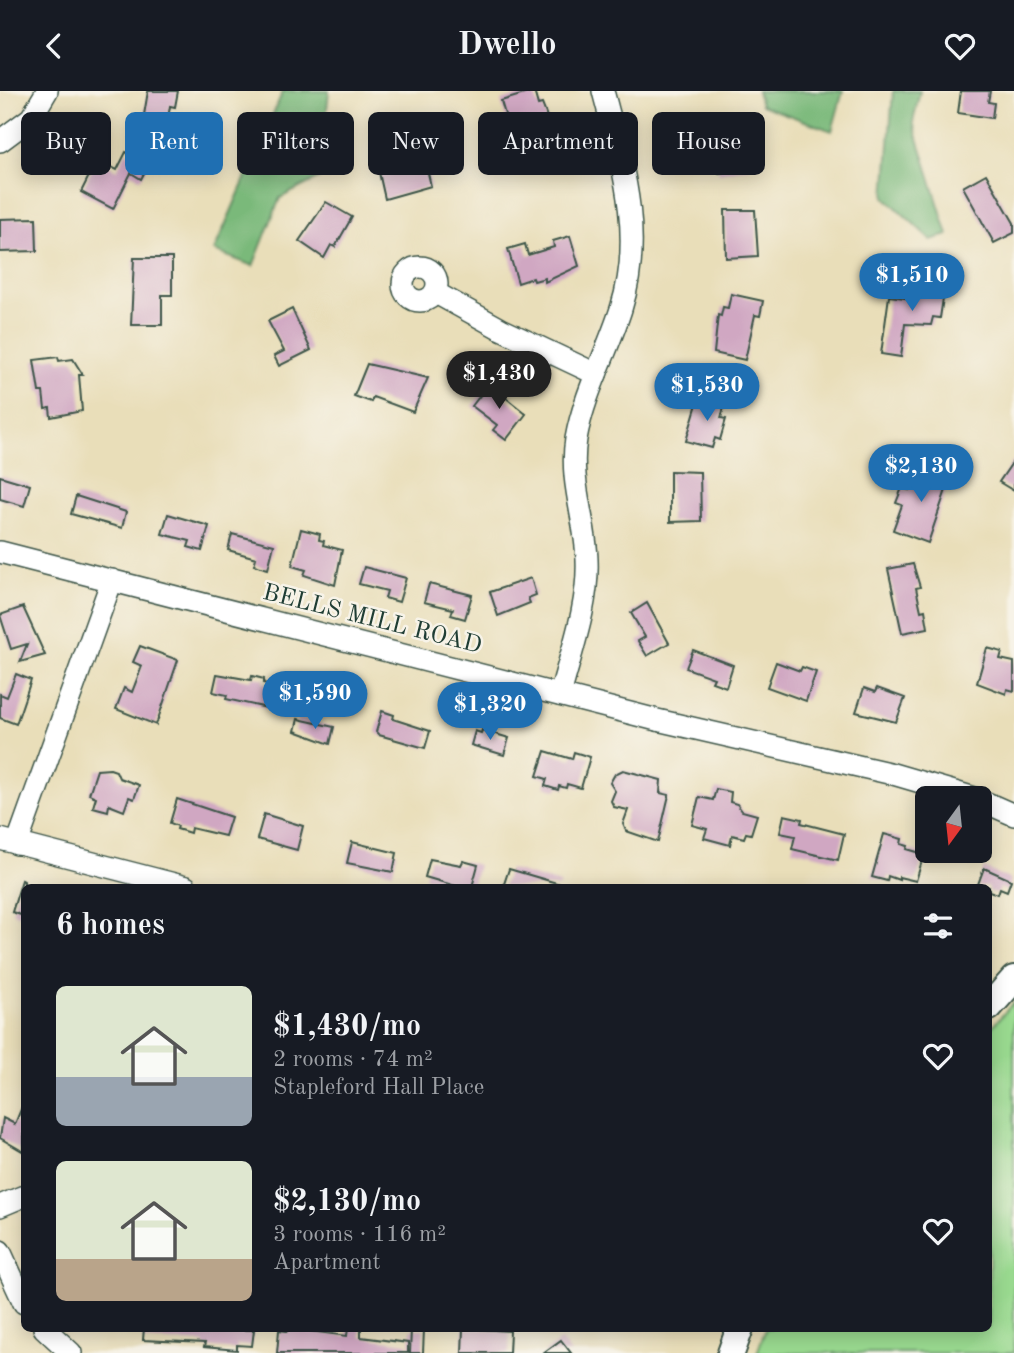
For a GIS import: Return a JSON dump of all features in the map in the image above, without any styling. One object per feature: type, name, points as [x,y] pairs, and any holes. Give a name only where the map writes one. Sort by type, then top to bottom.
[{"type":"main road","points":[[992,1004],[1014,979]]},
{"type":"main road","points":[[731,1353],[739,1332]]},
{"type":"street","points":[[0,141],[31,118],[47,91]]},
{"type":"street","points":[[560,695],[587,582],[587,558],[576,494],[575,458],[584,405],[622,307],[633,243],[629,195],[603,91]]},
{"type":"street","points":[[436,293],[501,329],[596,375]]},
{"type":"street","name":"BELLS MILL ROAD","points":[[0,552],[560,695],[934,786]]},
{"type":"street","points":[[112,580],[9,842],[174,884]]},
{"type":"street","points":[[992,805],[1014,815]]},
{"type":"street","points":[[0,1206],[21,1197]]},
{"type":"street","points":[[0,1251],[21,1296]]},
{"type":"street","points":[[48,1332],[71,1353]]},
{"type":"green space","points":[[283,91],[329,91],[327,112],[274,112]]},
{"type":"green space","points":[[757,91],[843,91],[832,131],[761,105]]},
{"type":"green space","points":[[893,91],[920,91],[913,122],[948,235],[931,240],[885,197]]},
{"type":"green space","points":[[247,175],[319,175],[319,178],[280,198],[253,266],[214,251]]},
{"type":"green space","points":[[1014,1002],[1014,1353],[757,1353],[765,1332],[992,1332],[992,1027]]},
{"type":"building","points":[[148,91],[178,91],[175,107],[170,106],[169,112],[144,112]]},
{"type":"building","points":[[534,91],[538,105],[542,104],[545,112],[504,112],[501,101]]},
{"type":"building","points":[[961,91],[990,91],[988,102],[994,103],[992,118],[958,113]]},
{"type":"building","points":[[125,154],[125,175],[130,175],[113,209],[81,192],[90,175],[111,175],[111,167],[117,170]]},
{"type":"building","points":[[986,174],[1014,223],[1014,233],[994,243],[963,187]]},
{"type":"building","points":[[380,175],[428,175],[431,186],[385,199]]},
{"type":"building","points":[[326,202],[352,217],[335,247],[331,245],[324,258],[299,241]]},
{"type":"building","points":[[725,210],[755,210],[758,256],[726,258]]},
{"type":"building","points":[[36,218],[37,251],[0,252],[0,219]]},
{"type":"building","points":[[570,236],[579,266],[545,282],[545,278],[534,281],[533,278],[518,283],[508,249],[525,244],[528,255],[554,247],[553,241]]},
{"type":"building","points":[[134,258],[172,258],[172,295],[162,295],[162,325],[131,325]]},
{"type":"building","points":[[933,271],[947,272],[940,318],[933,317],[931,325],[905,324],[901,357],[881,354],[889,296],[912,299],[914,285],[931,287]]},
{"type":"building","points":[[731,294],[763,301],[760,316],[755,315],[745,360],[714,353],[718,315],[721,316],[723,307],[728,308]]},
{"type":"building","points":[[292,309],[311,350],[279,366],[274,356],[284,351],[268,321]]},
{"type":"building","points":[[58,357],[59,361],[73,359],[83,375],[79,375],[82,411],[51,417],[50,408],[45,409],[43,392],[39,392],[34,360]]},
{"type":"building","points":[[367,364],[428,378],[413,412],[373,397],[371,402],[354,396]]},
{"type":"building","points":[[489,384],[526,414],[506,440],[493,430],[497,425],[472,406]]},
{"type":"building","points":[[699,397],[725,404],[721,418],[726,419],[720,440],[715,438],[712,448],[686,441]]},
{"type":"building","points":[[1014,460],[1014,491],[999,482]]},
{"type":"building","points":[[919,466],[950,478],[928,543],[893,530],[902,505],[896,503],[902,488],[909,490]]},
{"type":"building","points":[[670,471],[700,472],[701,521],[670,522]]},
{"type":"building","points":[[0,476],[30,485],[24,506],[0,499]]},
{"type":"building","points":[[76,496],[126,512],[122,528],[71,514]]},
{"type":"building","points":[[168,514],[209,526],[202,551],[188,547],[190,541],[162,534]]},
{"type":"building","points":[[301,529],[320,534],[319,540],[324,541],[323,545],[342,550],[335,585],[304,575],[306,570],[292,566]]},
{"type":"building","points":[[232,534],[274,545],[268,569],[254,565],[256,558],[228,550]]},
{"type":"building","points":[[913,564],[920,587],[916,588],[921,611],[925,610],[928,628],[902,633],[888,569]]},
{"type":"building","points":[[364,567],[406,578],[399,602],[385,598],[387,591],[359,584]]},
{"type":"building","points":[[531,578],[536,595],[528,598],[530,603],[498,616],[490,592]]},
{"type":"building","points":[[429,584],[472,595],[465,619],[451,615],[453,609],[424,602]]},
{"type":"building","points":[[647,603],[669,643],[647,656],[638,641],[645,637],[631,613]]},
{"type":"building","points":[[23,607],[45,655],[20,662],[27,644],[11,649],[0,615]]},
{"type":"building","points":[[140,646],[178,660],[156,725],[116,709],[124,688],[132,692],[142,666],[133,662]]},
{"type":"building","points":[[987,648],[1002,652],[1000,659],[1014,662],[1014,691],[1007,689],[1006,694],[977,683]]},
{"type":"building","points":[[693,650],[733,665],[726,687],[712,682],[714,678],[686,668]]},
{"type":"building","points":[[776,662],[800,671],[802,667],[816,672],[806,701],[767,687]]},
{"type":"building","points":[[16,674],[31,680],[16,724],[0,718],[0,694],[7,697]]},
{"type":"building","points":[[217,674],[251,680],[252,676],[264,679],[263,683],[272,685],[267,708],[226,699],[227,695],[213,692]]},
{"type":"building","points":[[864,688],[875,692],[877,688],[905,698],[896,722],[856,712]]},
{"type":"building","points":[[382,711],[394,715],[393,719],[430,731],[425,748],[379,735],[376,732]]},
{"type":"building","points":[[298,719],[334,727],[330,744],[295,731]]},
{"type":"building","points":[[482,730],[509,738],[504,755],[471,745],[475,731],[481,733]]},
{"type":"building","points":[[545,751],[572,759],[574,752],[590,757],[581,788],[567,784],[566,788],[559,786],[558,790],[545,786],[547,779],[537,776]]},
{"type":"building","points":[[97,770],[116,771],[119,778],[139,785],[134,799],[129,797],[124,811],[109,805],[108,811],[93,807],[96,797],[89,794]]},
{"type":"building","points":[[623,770],[661,780],[660,793],[669,795],[658,842],[626,831],[623,824],[628,810],[614,807],[611,801],[615,791],[610,783],[615,774]]},
{"type":"building","points":[[716,789],[731,792],[730,802],[737,804],[742,811],[757,815],[751,834],[746,833],[744,838],[732,835],[730,845],[704,838],[707,829],[692,825],[699,797],[713,800]]},
{"type":"building","points":[[177,799],[231,817],[225,836],[191,828],[190,833],[177,829],[178,826],[170,823]]},
{"type":"building","points":[[264,814],[303,826],[297,850],[257,839]]},
{"type":"building","points":[[784,815],[802,819],[801,823],[844,834],[838,860],[792,849],[795,836],[780,833]]},
{"type":"building","points":[[884,834],[902,839],[901,844],[915,851],[915,863],[921,863],[916,881],[888,876],[887,881],[872,877]]},
{"type":"building","points":[[352,842],[397,853],[393,872],[347,863]]},
{"type":"building","points":[[430,859],[461,865],[463,861],[478,865],[473,884],[449,884],[425,877]]},
{"type":"building","points":[[984,868],[1011,880],[1007,891],[1000,888],[998,894],[992,892],[992,884],[978,884]]},
{"type":"building","points":[[509,869],[560,884],[504,884]]},
{"type":"building","points":[[22,880],[24,884],[21,884],[21,915],[12,912]]},
{"type":"building","points":[[21,1109],[21,1150],[0,1138],[3,1118],[15,1124]]},
{"type":"building","points":[[144,1332],[254,1332],[252,1346],[237,1345],[237,1350],[204,1347],[205,1343],[143,1340]]},
{"type":"building","points":[[279,1332],[317,1332],[347,1336],[348,1332],[361,1332],[361,1337],[408,1343],[408,1353],[277,1353]]},
{"type":"building","points":[[411,1332],[424,1332],[423,1353],[410,1353]]},
{"type":"building","points":[[463,1332],[510,1332],[509,1353],[462,1353]]},
{"type":"building","points":[[561,1340],[571,1353],[543,1353]]}]
